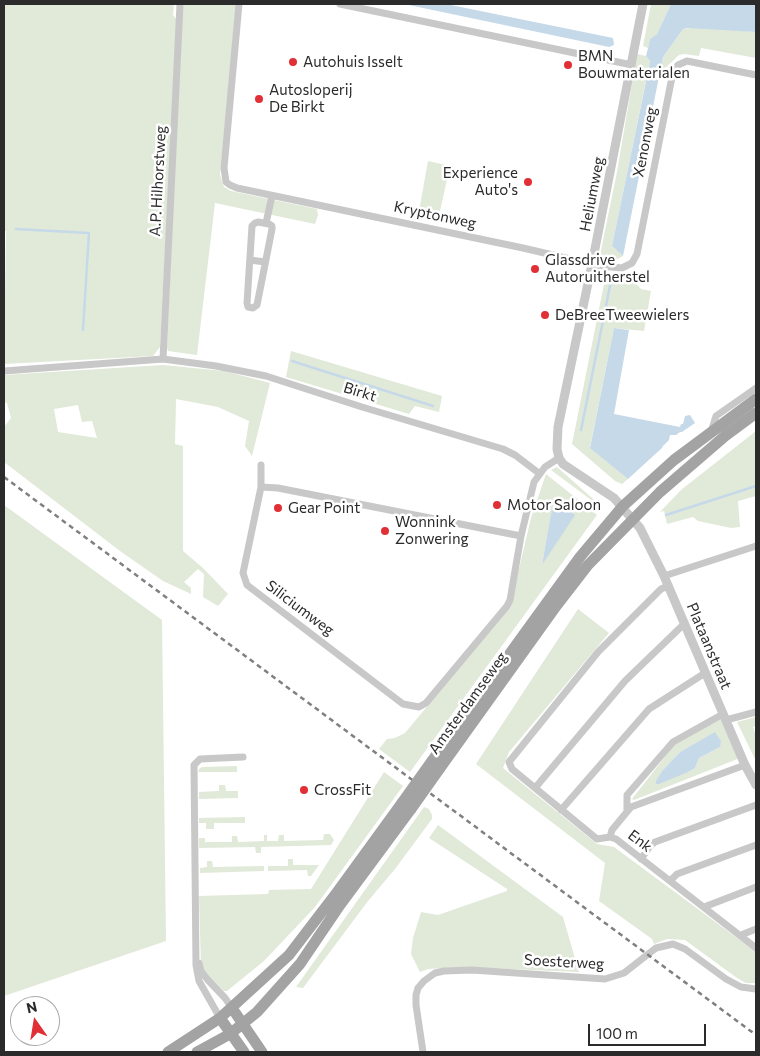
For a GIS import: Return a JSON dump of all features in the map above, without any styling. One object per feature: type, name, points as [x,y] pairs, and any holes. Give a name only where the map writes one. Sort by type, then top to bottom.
[{"type":"main road","name":"Amsterdamseweg","points":[[436,765],[580,556],[623,506],[674,460],[756,399]]},
{"type":"main road","name":"Amsterdamseweg","points":[[168,1052],[220,1018],[289,955],[406,806],[588,565],[660,492],[725,436],[756,413]]},
{"type":"main road","name":"Amsterdamseweg","points":[[197,1052],[230,1034],[243,1024],[257,1012],[300,964],[406,806]]},
{"type":"main road","points":[[232,1008],[262,1052]]},
{"type":"main road","points":[[220,1018],[244,1052]]},
{"type":"street","name":"A.P. Hilhorstweg","points":[[163,359],[180,4]]},
{"type":"street","name":"Kryptonweg","points":[[239,4],[224,168],[226,182],[237,188],[272,196],[592,264]]},
{"type":"street","points":[[340,4],[632,64]]},
{"type":"street","name":"Heliumweg","points":[[559,458],[557,449],[558,427],[632,64],[642,4]]},
{"type":"street","name":"Xenonweg","points":[[592,264],[622,268],[632,263],[637,254],[673,72],[678,65],[687,61],[756,75]]},
{"type":"street","points":[[266,223],[272,196]]},
{"type":"street","points":[[258,222],[266,223],[272,226],[272,229],[257,305],[253,308],[248,307],[247,303],[252,226],[258,222]]},
{"type":"street","points":[[250,260],[265,262]]},
{"type":"street","name":"Birkt","points":[[4,371],[163,359],[216,366],[266,376],[503,449],[515,455],[540,474]]},
{"type":"street","name":"Amsterdamseweg","points":[[711,432],[716,416],[756,388]]},
{"type":"street","points":[[559,458],[563,464],[623,506]]},
{"type":"street","name":"Siliciumweg","points":[[260,465],[261,487],[243,573],[247,585],[403,704],[419,707],[426,703],[507,606],[510,600],[521,536],[534,482],[545,467],[559,458]]},
{"type":"street","points":[[261,487],[278,488],[521,536]]},
{"type":"street","name":"Plataanstraat","points":[[623,506],[640,528],[664,576],[745,765],[756,786]]},
{"type":"street","points":[[664,576],[756,546]]},
{"type":"street","name":"Enk","points":[[668,586],[661,590],[598,652],[509,762],[512,769],[597,839],[610,837],[616,839],[756,948]]},
{"type":"street","points":[[535,788],[625,682],[684,624]]},
{"type":"street","points":[[561,810],[649,709],[705,673]]},
{"type":"street","points":[[627,811],[627,795],[672,742],[725,717],[756,712]]},
{"type":"street","points":[[220,1018],[199,981],[196,965],[194,765],[200,759],[243,757]]},
{"type":"street","points":[[610,837],[612,830],[631,807],[745,765]]},
{"type":"street","points":[[641,859],[655,842],[756,805]]},
{"type":"street","points":[[670,880],[677,874],[756,845]]},
{"type":"street","points":[[704,907],[756,887]]},
{"type":"street","points":[[740,936],[756,929]]},
{"type":"street","name":"Soesterweg","points":[[423,1052],[416,995],[418,988],[424,981],[444,971],[472,970],[605,979],[624,973],[656,948],[673,944],[685,949],[726,979],[741,987],[756,989]]},
{"type":"street","points":[[196,955],[201,971],[232,1008]]},
{"type":"green space","points":[[4,4],[174,4],[173,15],[177,20],[160,347],[153,356],[4,364],[6,231],[4,231]]},
{"type":"green space","points":[[182,4],[236,4],[220,175],[224,187],[231,191],[317,209],[318,215],[315,224],[215,203],[197,355],[168,351],[167,348]]},
{"type":"green space","points":[[651,4],[671,4],[657,34],[650,39],[648,48],[643,46]]},
{"type":"green space","points":[[699,27],[756,32],[756,58],[701,48],[699,56],[679,55],[660,73],[663,57],[683,29]]},
{"type":"green space","points":[[637,54],[646,56],[650,61],[612,246],[623,256],[616,260],[607,259],[600,255],[617,172]]},
{"type":"green space","points":[[428,161],[450,166],[438,220],[418,217]]},
{"type":"green space","points":[[606,274],[631,278],[641,289],[651,291],[644,331],[614,328],[590,447],[628,479],[622,484],[615,481],[572,444]]},
{"type":"green space","points":[[291,351],[442,396],[439,412],[415,406],[409,414],[286,377]]},
{"type":"green space","points":[[163,365],[224,371],[270,383],[252,456],[245,446],[249,421],[218,407],[176,399],[175,444],[183,446],[183,551],[203,568],[228,594],[218,606],[203,597],[204,574],[198,569],[184,582],[191,588],[191,594],[163,581],[120,551],[4,462],[4,427],[11,418],[7,403],[4,402],[4,375]],"holes":[[[78,405],[82,422],[92,421],[97,438],[58,432],[54,409]]]},
{"type":"green space","points":[[756,431],[756,496],[738,501],[740,527],[731,528],[698,521],[693,517],[667,524],[664,511],[660,512],[681,490]]},
{"type":"green space","points":[[557,467],[600,505],[551,470]]},
{"type":"green space","points":[[546,474],[597,515],[410,772],[379,749],[387,739],[395,738],[405,733],[510,607],[531,518]],"holes":[[[556,499],[548,553],[542,565],[550,518]]]},
{"type":"green space","points":[[4,505],[162,620],[166,941],[4,996]]},
{"type":"green space","points":[[578,609],[609,633],[509,752],[503,768],[597,844],[614,847],[756,952],[756,983],[746,983],[737,978],[685,940],[667,939],[654,944],[652,939],[599,901],[605,863],[476,764]]},
{"type":"green space","points":[[756,717],[756,726],[753,727],[756,736],[756,761],[737,722]]},
{"type":"green space","points":[[721,719],[740,758],[634,800],[632,799],[678,740]],"holes":[[[715,733],[720,747],[699,758],[695,768],[688,772],[663,770],[680,752]]]},
{"type":"green space","points":[[237,766],[237,772],[198,772],[202,767]]},
{"type":"green space","points":[[384,772],[403,786],[315,907],[264,961],[227,991],[224,991],[202,970],[199,896],[268,894],[269,890],[311,889]]},
{"type":"green space","points":[[219,785],[225,785],[226,791],[238,791],[238,798],[199,799],[199,792],[219,791]]},
{"type":"green space","points":[[424,807],[429,809],[432,819],[303,988],[296,987]]},
{"type":"green space","points":[[245,817],[245,823],[214,823],[214,829],[206,829],[206,823],[199,823],[199,818]]},
{"type":"green space","points":[[438,825],[563,917],[579,972],[462,967],[428,969],[420,972],[411,954],[413,938],[421,912],[438,915],[507,891],[507,889],[429,838]]},
{"type":"green space","points":[[324,834],[330,834],[334,840],[331,845],[261,847],[261,853],[256,853],[255,847],[199,848],[199,838],[205,838],[205,842],[232,842],[232,836],[237,836],[238,842],[264,841],[264,835],[267,835],[267,841],[278,841],[279,835],[284,835],[284,841],[323,840]]},
{"type":"green space","points":[[288,859],[293,859],[293,865],[319,865],[311,876],[308,876],[307,870],[268,871],[268,866],[288,866]]},
{"type":"green space","points":[[207,861],[212,861],[213,867],[264,866],[264,871],[200,873],[200,868],[207,867]]},
{"type":"water","points":[[404,4],[446,4],[613,38],[614,45],[609,47]]},
{"type":"water","points":[[671,4],[756,4],[756,32],[683,29],[663,57],[623,256],[612,246],[649,67],[650,61],[646,56],[650,39],[657,34]]},
{"type":"water","points":[[614,328],[629,330],[614,414],[680,427],[685,416],[690,415],[695,423],[676,435],[670,435],[669,440],[662,448],[628,479],[590,448]]},
{"type":"water","points":[[555,499],[575,515],[542,565],[550,518]]},
{"type":"water","points":[[715,732],[721,741],[720,747],[699,758],[695,768],[656,784],[663,770],[680,752]]},
{"type":"waterway","points":[[16,229],[89,233],[83,330]]},
{"type":"waterway","points":[[581,430],[611,281]]},
{"type":"waterway","points":[[292,361],[433,406]]},
{"type":"waterway","points":[[666,515],[756,486]]},
{"type":"railway","points":[[4,477],[756,1035]]},
{"type":"place","name":"Autohuis Isselt","points":[[293,62]]},
{"type":"place","name":"BMN Bouwmaterialen","points":[[568,65]]},
{"type":"place","name":"Autosloperij De Birkt","points":[[259,99]]},
{"type":"place","name":"Experience Auto's","points":[[528,182]]},
{"type":"place","name":"Glassdrive Autoruitherstel","points":[[535,269]]},
{"type":"place","name":"DeBreeTweewielers","points":[[545,315]]},
{"type":"place","name":"Motor Saloon","points":[[497,505]]},
{"type":"place","name":"Gear Point","points":[[278,508]]},
{"type":"place","name":"Wonnink Zonwering","points":[[385,531]]},
{"type":"place","name":"CrossFit","points":[[304,790]]}]
